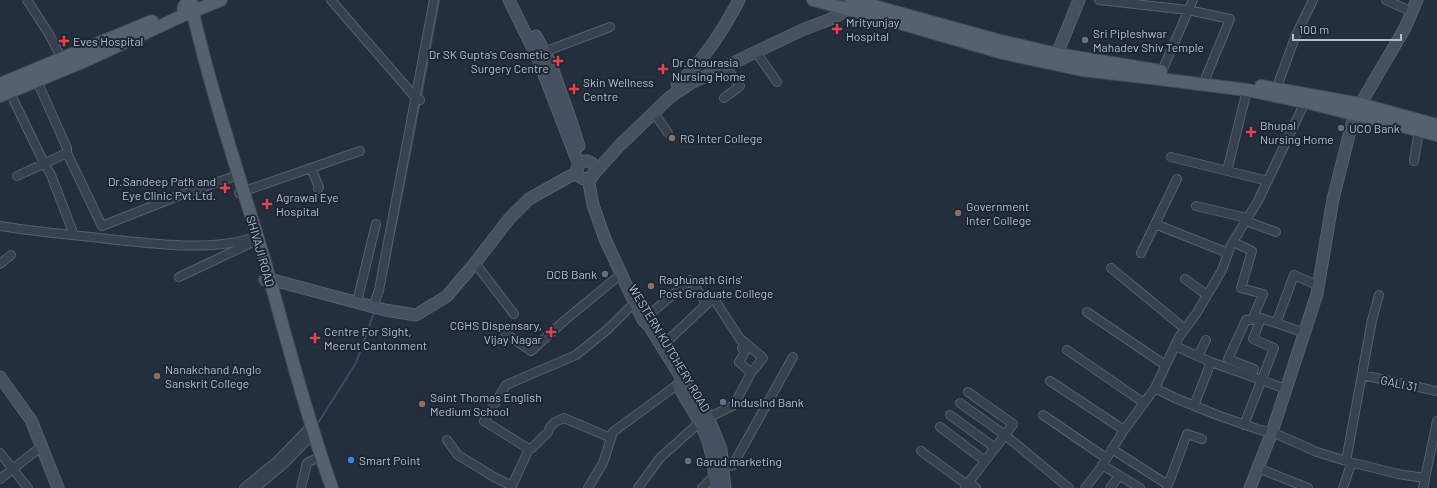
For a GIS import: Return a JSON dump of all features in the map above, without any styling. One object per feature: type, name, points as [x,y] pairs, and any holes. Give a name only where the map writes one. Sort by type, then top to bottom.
[{"type":"main road","points":[[0,84],[64,63],[191,8],[221,0]]},
{"type":"main road","points":[[813,0],[850,3],[1057,54],[1206,77],[1357,110],[1436,125]]},
{"type":"main road","points":[[850,3],[892,21],[1003,53],[1082,70],[1275,92],[1305,102],[1357,110],[1419,130],[1436,125]]},
{"type":"main road","name":"SHIVAJI ROAD","points":[[191,8],[224,135],[310,432],[332,488]]},
{"type":"main road","points":[[0,96],[37,81],[64,63]]},
{"type":"main road","points":[[310,432],[327,488]]},
{"type":"street","points":[[331,0],[418,98]]},
{"type":"street","points":[[377,308],[379,290],[418,98],[434,0]]},
{"type":"street","points":[[509,0],[529,38],[585,170],[593,205],[605,239],[630,293],[643,320],[650,327],[688,390],[705,410],[704,420]]},
{"type":"street","name":"WESTERN KUTCHERY ROAD","points":[[517,0],[550,62],[558,83],[585,170],[585,197],[615,279],[629,308],[677,385],[704,420],[707,437],[719,471],[716,488]]},
{"type":"street","points":[[585,170],[632,123],[689,74],[715,39],[738,0]]},
{"type":"street","points":[[1057,54],[1079,0]]},
{"type":"street","points":[[1099,0],[1188,10],[1230,19],[1206,77]]},
{"type":"street","points":[[1162,71],[1193,0]]},
{"type":"street","points":[[1275,92],[1296,36],[1313,0]]},
{"type":"street","points":[[1386,0],[1412,12]]},
{"type":"street","points":[[1250,488],[1272,432],[1318,294],[1333,199],[1357,110],[1405,28],[1417,0]]},
{"type":"street","points":[[30,1],[64,63]]},
{"type":"street","points":[[267,280],[377,308],[416,315],[447,296],[509,219],[530,199],[570,176],[585,170],[620,144],[670,97],[691,82],[726,67],[802,30],[831,19],[850,3]]},
{"type":"street","points":[[544,52],[610,27]]},
{"type":"street","points":[[756,52],[777,82]]},
{"type":"street","points":[[724,98],[740,86],[726,67]]},
{"type":"street","points":[[37,81],[66,148],[67,154],[102,226],[178,196],[236,176]]},
{"type":"street","points":[[1227,171],[1247,90]]},
{"type":"street","points":[[11,92],[14,101],[51,175],[74,235]]},
{"type":"street","points":[[1085,488],[1104,462],[1124,430],[1155,388],[1174,346],[1196,314],[1222,270],[1233,242],[1268,181],[1305,102]]},
{"type":"street","points":[[654,113],[668,133]]},
{"type":"street","points":[[1414,161],[1419,130]]},
{"type":"street","points":[[241,192],[360,151]]},
{"type":"street","points":[[17,176],[67,154]]},
{"type":"street","points":[[1171,157],[1268,181]]},
{"type":"street","points":[[311,168],[318,183],[318,189]]},
{"type":"street","points":[[1141,253],[1177,179]]},
{"type":"street","points":[[1196,206],[1247,220],[1276,232]]},
{"type":"street","points":[[357,302],[376,224]]},
{"type":"street","points":[[1155,224],[1228,253]]},
{"type":"street","points":[[0,226],[169,245],[212,245],[254,239]]},
{"type":"street","points":[[179,277],[254,239]]},
{"type":"street","points":[[1233,242],[1252,251],[1241,288],[1263,294],[1252,320],[1246,320],[1228,359],[1254,369],[1251,376]]},
{"type":"street","points":[[0,264],[11,255]]},
{"type":"street","points":[[475,263],[514,314]]},
{"type":"street","points":[[1111,268],[1185,329]]},
{"type":"street","points":[[1277,321],[1294,276],[1319,286]]},
{"type":"street","points":[[505,333],[531,351],[564,321],[615,279]]},
{"type":"street","points":[[1185,279],[1207,295]]},
{"type":"street","points":[[643,320],[690,280],[707,304]]},
{"type":"street","points":[[1346,461],[1372,320],[1379,295]]},
{"type":"street","points":[[662,347],[712,300],[716,302],[744,345],[742,348],[745,352],[739,362],[751,373]]},
{"type":"street","points":[[529,449],[484,421],[506,385],[576,355],[608,330],[629,308]]},
{"type":"street","points":[[1087,312],[1165,365]]},
{"type":"street","points":[[1244,425],[1274,348],[1254,339],[1261,318],[1305,333]]},
{"type":"street","points":[[638,488],[660,458],[704,420],[734,405],[751,373],[763,358],[738,336]]},
{"type":"street","points":[[1198,356],[1206,340]]},
{"type":"street","points":[[1174,346],[1211,362],[1286,389]]},
{"type":"street","points":[[1067,350],[1144,403]]},
{"type":"street","points":[[702,488],[719,471],[734,465],[793,357]]},
{"type":"street","points":[[1194,406],[1211,362]]},
{"type":"street","name":"GALI 31","points":[[1362,375],[1437,391]]},
{"type":"street","points":[[0,378],[31,420],[58,488]]},
{"type":"street","points":[[1050,381],[1124,430]]},
{"type":"street","points":[[588,488],[603,463],[613,432],[677,385]]},
{"type":"street","points":[[1155,388],[1194,406],[1244,425],[1272,432],[1317,452],[1398,474],[1425,478]]},
{"type":"street","points":[[967,485],[1013,424],[968,392]]},
{"type":"street","points":[[960,403],[1005,435],[1069,488]]},
{"type":"street","points":[[950,415],[995,448]]},
{"type":"street","points":[[1043,415],[1104,462],[1119,476],[1138,488]]},
{"type":"street","points":[[447,440],[458,455],[512,487],[529,449],[532,448],[554,422],[564,418],[611,438]]},
{"type":"street","points":[[1423,488],[1435,437],[1437,421]]},
{"type":"street","points":[[940,427],[985,461]]},
{"type":"street","points":[[244,488],[310,432]]},
{"type":"street","points":[[255,488],[284,464],[310,432]]},
{"type":"street","points":[[1112,449],[1167,487],[1187,434],[1202,439]]},
{"type":"street","points":[[0,479],[42,446]]},
{"type":"street","points":[[921,451],[967,485],[976,488]]},
{"type":"street","points":[[0,453],[28,488]]},
{"type":"street","points":[[301,488],[307,463],[317,458]]},
{"type":"street","points":[[1343,488],[1351,464],[1346,461]]},
{"type":"street","points":[[1258,468],[1308,488]]},
{"type":"street","points":[[719,471],[725,488]]},
{"type":"street","points":[[1110,488],[1119,476]]},
{"type":"waterway","points":[[421,97],[439,0]]},
{"type":"waterway","points":[[387,270],[420,101]]},
{"type":"waterway","points":[[318,423],[356,363],[375,310]]},
{"type":"place","name":"Mrityunjay Hospital","points":[[837,29]]},
{"type":"place","name":"Sri Pipleshwar Mahadev Shiv Temple","points":[[1085,40]]},
{"type":"place","name":"Eves Hospital","points":[[64,41]]},
{"type":"place","name":"Dr SK Gupta's Cosmetic Surgery Centre","points":[[558,61]]},
{"type":"place","name":"Dr.Chaurasia Nursing Home","points":[[663,69]]},
{"type":"place","name":"Skin Wellness Centre","points":[[574,89]]},
{"type":"place","name":"UCO Bank","points":[[1341,128]]},
{"type":"place","name":"Bhupal Nursing Home","points":[[1251,132]]},
{"type":"place","name":"RG Inter College","points":[[672,138]]},
{"type":"place","name":"Dr.Sandeep Path and Eye Clinic Pvt.Ltd.","points":[[225,188]]},
{"type":"place","name":"Agrawal Eye Hospital","points":[[267,204]]},
{"type":"place","name":"Government Inter College","points":[[958,213]]},
{"type":"place","name":"DCB Bank","points":[[605,274]]},
{"type":"place","name":"Raghunath Girls' Post Graduate College","points":[[651,286]]},
{"type":"place","name":"CGHS Dispensary, Vijay Nagar","points":[[551,332]]},
{"type":"place","name":"Centre For Sight, Meerut Cantonment","points":[[315,338]]},
{"type":"place","name":"Nanakchand Anglo Sanskrit College","points":[[157,376]]},
{"type":"place","name":"IndusInd Bank","points":[[723,402]]},
{"type":"place","name":"Saint Thomas English Medium School","points":[[422,404]]},
{"type":"place","name":"Smart Point","points":[[351,460]]},
{"type":"place","name":"Garud marketing","points":[[688,461]]}]
